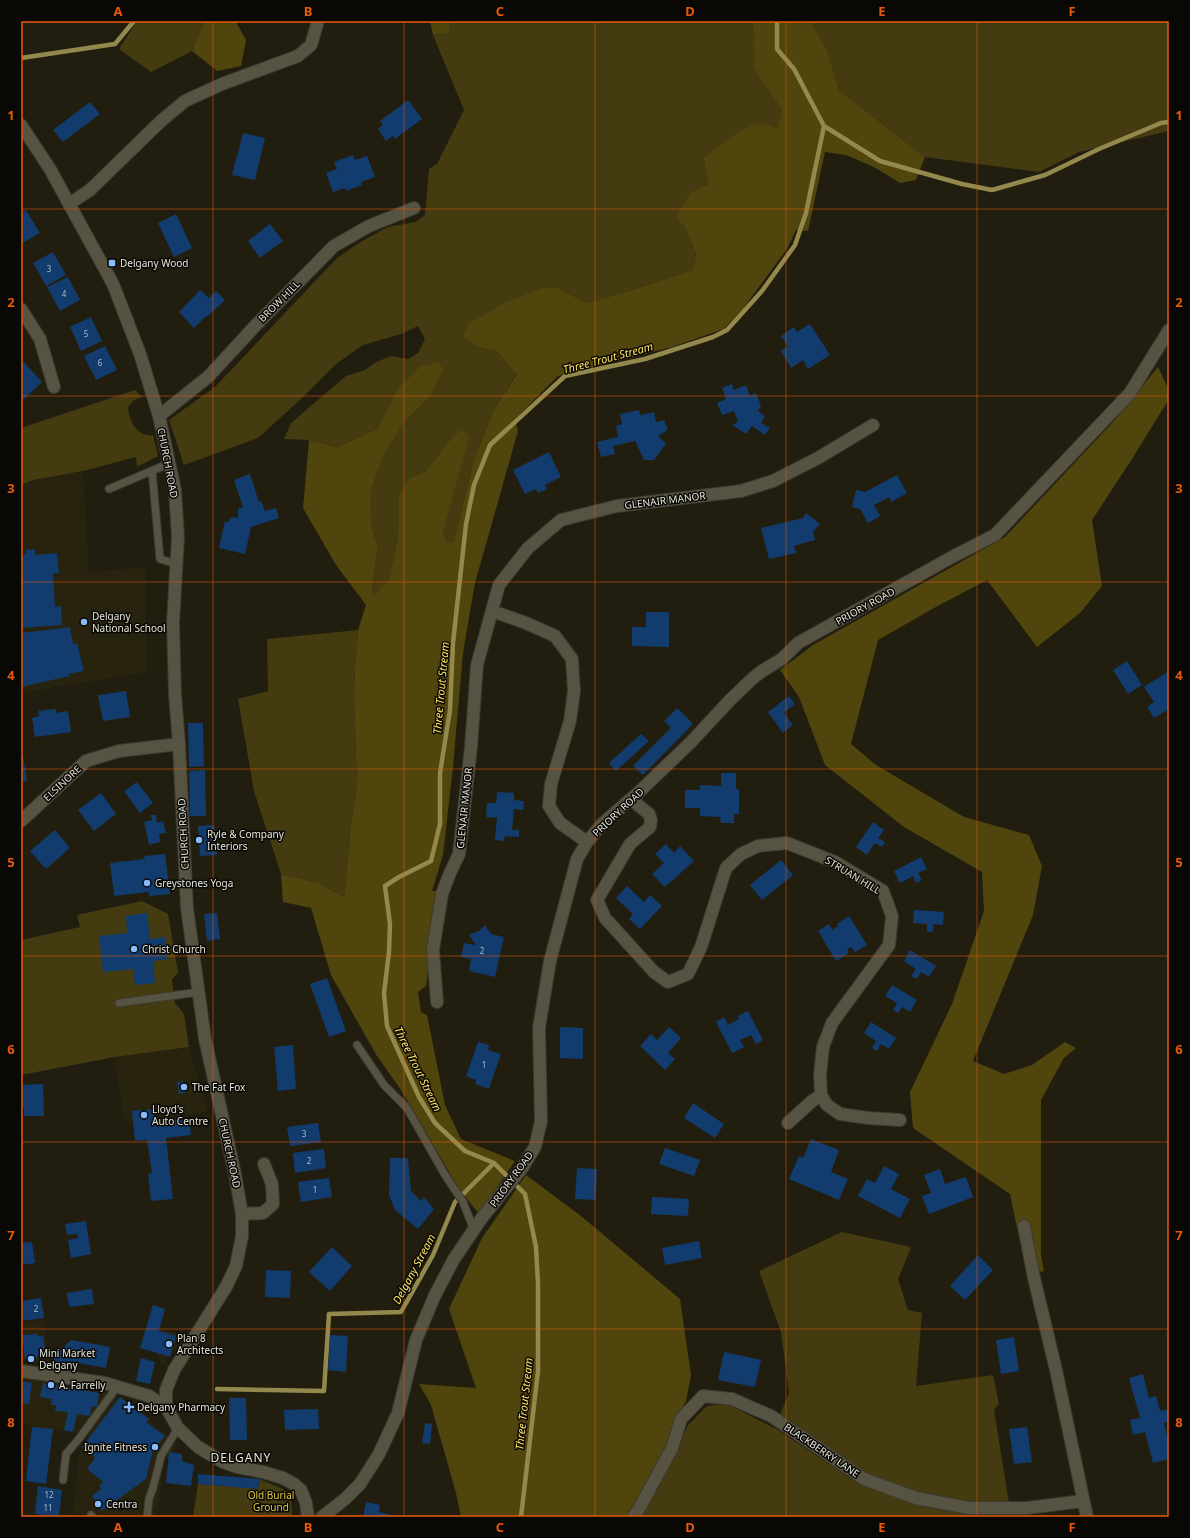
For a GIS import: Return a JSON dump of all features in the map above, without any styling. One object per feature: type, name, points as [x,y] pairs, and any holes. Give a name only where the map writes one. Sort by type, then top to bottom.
[{"type":"street","points":[[70,204],[90,190],[161,121],[185,102],[222,84],[298,56],[311,45],[318,21]]},
{"type":"street","name":"CHURCH ROAD","points":[[21,125],[26,144],[50,169],[113,284],[140,354],[159,416],[175,490],[178,537],[173,623],[175,694],[187,901],[205,1039],[235,1174],[242,1214],[242,1236],[236,1266],[226,1287],[174,1370],[166,1390],[166,1407]]},
{"type":"street","name":"BROW HILL","points":[[159,416],[208,377],[255,326],[334,246],[369,226],[414,208]]},
{"type":"street","points":[[21,309],[40,339],[54,387]]},
{"type":"street","name":"PRIORY ROAD","points":[[324,1516],[345,1499],[360,1484],[379,1454],[398,1413],[416,1340],[435,1296],[454,1259],[474,1230],[522,1168],[534,1147],[541,1121],[539,1028],[550,961],[577,859],[587,842],[603,823],[631,799],[691,742],[730,700],[762,671],[782,659],[798,643],[952,557],[995,535],[1130,393],[1168,332]]},
{"type":"street","name":"GLENAIR MANOR","points":[[436,1002],[433,950],[442,894],[459,854],[477,665],[498,585],[528,548],[561,520],[617,506],[741,491],[773,481],[818,458],[873,425]]},
{"type":"street","points":[[492,611],[526,623],[555,636],[572,659],[574,692],[570,721],[551,784],[549,806],[560,823],[587,842]]},
{"type":"street","name":"ELSINORE","points":[[21,821],[86,761],[119,751],[179,744]]},
{"type":"street","name":"STRUAN HILL","points":[[631,799],[649,814],[651,820],[650,827],[630,844],[597,900],[605,918],[654,972],[668,982],[688,974],[701,947],[726,868],[741,854],[758,846],[787,843],[835,862],[883,891],[892,916],[889,945],[832,1023],[823,1047],[820,1075],[821,1095]]},
{"type":"street","points":[[788,1123],[812,1101],[821,1095],[827,1105],[840,1114],[900,1120]]},
{"type":"street","points":[[242,1214],[263,1212],[273,1204],[272,1184],[264,1164]]},
{"type":"street","points":[[1024,1226],[1034,1278],[1056,1370],[1087,1517]]},
{"type":"street","points":[[21,1371],[105,1383],[149,1396],[166,1407],[178,1428],[198,1447],[223,1462],[237,1467],[283,1478],[294,1484],[301,1490],[306,1502],[308,1517]]},
{"type":"street","name":"BLACKBERRY LANE","points":[[633,1517],[639,1509],[672,1448],[681,1419],[703,1396],[732,1399],[771,1416],[864,1479],[916,1498],[970,1508],[1027,1508],[1083,1502]]},
{"type":"lane","points":[[109,489],[170,463]]},
{"type":"lane","points":[[152,471],[160,559],[176,564]]},
{"type":"lane","points":[[119,1003],[199,992]]},
{"type":"lane","points":[[357,1044],[384,1085],[407,1108],[445,1175],[463,1202],[474,1230]]},
{"type":"lane","points":[[63,1480],[66,1454],[117,1387]]},
{"type":"lane","points":[[147,1517],[149,1499],[161,1456],[178,1428]]},
{"type":"shaded area","points":[[204,21],[237,21],[237,24],[246,40],[241,66],[217,71],[192,51]]},
{"type":"shaded area","points":[[430,21],[450,21],[449,33],[433,35]]},
{"type":"shaded area","points":[[753,21],[810,21],[827,49],[839,90],[925,157],[916,180],[900,183],[874,167],[846,155],[825,152],[808,231],[796,230],[787,249],[742,310],[724,329],[672,347],[558,376],[515,419],[518,431],[475,583],[463,653],[453,767],[443,855],[432,891],[440,891],[437,902],[426,986],[418,992],[421,1012],[427,1015],[445,1105],[461,1139],[515,1161],[479,1214],[459,1189],[401,1090],[377,1056],[331,975],[311,908],[283,902],[281,874],[319,883],[344,897],[351,825],[357,783],[354,700],[355,665],[358,630],[366,605],[336,565],[303,508],[309,440],[337,447],[377,429],[398,388],[419,367],[439,362],[443,370],[429,398],[405,421],[383,457],[371,490],[372,529],[378,546],[372,589],[375,595],[389,580],[398,536],[399,494],[409,478],[426,471],[452,437],[462,430],[469,436],[443,534],[447,543],[454,541],[474,459],[494,409],[517,374],[497,352],[475,346],[463,337],[468,324],[504,303],[542,288],[558,288],[587,303],[693,270],[696,254],[685,227],[676,218],[691,192],[709,184],[704,158],[731,137],[748,127],[765,124],[777,128],[782,110],[754,68]]},
{"type":"shaded area","points":[[1158,367],[1169,390],[1169,399],[1092,520],[1102,586],[1080,613],[1037,647],[987,580],[878,640],[851,744],[876,765],[964,817],[1029,835],[1042,866],[1033,915],[973,1061],[1004,1074],[1032,1065],[1065,1042],[1076,1048],[1064,1058],[1041,1100],[1041,1255],[1044,1271],[1027,1276],[1010,1194],[913,1128],[910,1092],[952,1004],[984,911],[982,872],[904,827],[825,765],[799,697],[780,670],[813,645],[1005,537],[1112,423]]},
{"type":"shaded area","name":"Delgany National School","points":[[83,471],[89,572],[145,567],[147,672],[21,693],[21,485],[33,480]]},
{"type":"shaded area","points":[[189,1047],[208,1112],[124,1122],[115,1057]]},
{"type":"shaded area","points":[[526,1175],[581,1216],[680,1299],[691,1375],[686,1401],[678,1416],[673,1435],[628,1517],[461,1517],[456,1493],[431,1405],[419,1384],[476,1388],[449,1309],[482,1238]]},
{"type":"shaded area","points":[[44,1320],[49,1363],[21,1361],[21,1323]]},
{"type":"shaded area","points":[[161,1328],[182,1335],[163,1366],[155,1349]]},
{"type":"shaded area","points":[[22,1376],[117,1395],[177,1445],[164,1462],[157,1517],[89,1517],[87,1515],[73,1513],[79,1455],[89,1436],[21,1424]]},
{"type":"green space","points":[[137,21],[204,21],[192,51],[151,72],[119,49]]},
{"type":"green space","points":[[450,21],[753,21],[755,68],[782,110],[777,128],[709,184],[691,192],[685,227],[696,254],[693,270],[587,303],[558,288],[468,324],[463,337],[475,346],[497,352],[517,373],[494,409],[474,459],[454,541],[447,543],[443,534],[460,468],[452,437],[426,471],[409,478],[399,494],[398,536],[389,580],[375,596],[372,589],[378,546],[372,529],[371,490],[383,457],[405,421],[429,398],[419,367],[398,388],[377,429],[337,447],[309,440],[284,439],[291,423],[346,376],[365,370],[376,362],[391,356],[408,359],[418,353],[425,339],[418,326],[401,334],[363,345],[336,364],[302,398],[258,438],[184,465],[169,420],[215,387],[337,258],[362,241],[388,227],[416,222],[425,215],[429,169],[437,164],[464,110],[433,35],[449,33]]},
{"type":"green space","points":[[810,21],[1169,21],[1169,131],[1079,152],[1039,172],[925,157],[839,90],[827,49]]},
{"type":"green space","points":[[135,390],[142,397],[134,400],[128,407],[130,418],[138,431],[147,435],[153,435],[158,456],[137,467],[136,457],[83,471],[33,480],[21,485],[21,428]]},
{"type":"green space","points":[[358,630],[354,700],[357,783],[351,825],[344,897],[319,883],[281,874],[254,791],[238,699],[268,691],[267,639]]},
{"type":"green space","points":[[142,901],[168,914],[178,973],[172,979],[175,1003],[184,1014],[189,1047],[115,1057],[21,1075],[21,940],[80,927],[77,915]]},
{"type":"green space","points":[[842,1232],[911,1247],[898,1279],[908,1310],[922,1313],[916,1386],[993,1375],[999,1404],[994,1410],[1009,1503],[952,1502],[894,1486],[848,1465],[780,1415],[789,1393],[781,1332],[759,1271]]},
{"type":"green space","points":[[727,1404],[778,1430],[859,1484],[916,1504],[979,1515],[979,1517],[639,1517],[659,1487],[688,1425],[707,1406]]},
{"type":"green space","name":"Old Burial Ground","points":[[259,1479],[290,1492],[292,1517],[193,1517],[198,1484],[258,1489]]},
{"type":"building","points":[[408,100],[422,119],[395,139],[393,136],[386,141],[378,129],[383,125],[380,121]]},
{"type":"building","points":[[90,102],[100,114],[63,142],[53,130]]},
{"type":"building","points":[[243,133],[265,138],[255,180],[232,175]]},
{"type":"building","points":[[353,155],[355,160],[367,156],[375,177],[361,182],[362,185],[346,191],[345,188],[333,192],[326,173],[337,169],[334,162]]},
{"type":"building","points":[[26,210],[40,233],[21,244],[21,213]]},
{"type":"building","points":[[176,214],[192,248],[174,257],[158,223]]},
{"type":"building","points":[[270,224],[283,241],[260,258],[248,241]]},
{"type":"building","points":[[53,252],[66,275],[46,286],[33,263]]},
{"type":"building","points":[[68,277],[80,300],[60,311],[47,287]]},
{"type":"building","points":[[200,290],[209,298],[216,291],[225,300],[194,328],[179,312]]},
{"type":"building","points":[[91,317],[102,341],[81,351],[70,327]]},
{"type":"building","points":[[810,324],[830,355],[808,369],[803,360],[791,368],[781,351],[788,346],[781,336],[794,327],[797,332]]},
{"type":"building","points":[[105,346],[117,370],[96,380],[84,356]]},
{"type":"building","points":[[21,359],[42,382],[22,401],[21,400]]},
{"type":"building","points":[[732,384],[734,390],[746,385],[750,396],[756,393],[761,406],[758,411],[765,416],[761,423],[770,428],[765,435],[752,426],[746,434],[732,425],[738,422],[734,411],[722,415],[717,403],[726,399],[722,388]]},
{"type":"building","points":[[639,410],[640,415],[654,412],[656,422],[664,420],[668,430],[658,436],[666,444],[654,460],[644,460],[635,441],[613,446],[615,454],[601,457],[597,442],[618,437],[616,426],[622,424],[620,414]]},
{"type":"building","points":[[549,452],[561,477],[545,485],[547,489],[538,493],[536,489],[525,494],[513,470]]},
{"type":"building","points":[[250,474],[259,502],[261,501],[265,511],[276,508],[279,518],[251,527],[245,554],[219,548],[225,521],[229,522],[231,517],[238,518],[238,509],[243,507],[234,480]]},
{"type":"building","points":[[897,475],[907,493],[891,502],[889,497],[874,505],[880,516],[868,523],[860,509],[852,507],[856,490],[865,492]]},
{"type":"building","points":[[806,513],[820,524],[813,532],[815,540],[794,546],[796,553],[769,559],[761,528],[803,518]]},
{"type":"building","points":[[35,549],[35,555],[57,553],[59,573],[53,573],[55,607],[61,606],[62,625],[21,628],[21,555],[26,554],[26,550]]},
{"type":"building","points":[[646,612],[669,612],[669,647],[632,646],[632,627],[646,627]]},
{"type":"building","points":[[70,627],[73,644],[77,643],[84,671],[69,674],[70,676],[21,687],[21,633]]},
{"type":"building","points":[[1127,661],[1142,685],[1128,694],[1113,670]]},
{"type":"building","points":[[1169,671],[1169,709],[1154,718],[1147,707],[1154,702],[1144,687]]},
{"type":"building","points":[[126,691],[130,717],[103,721],[98,695]]},
{"type":"building","points":[[789,696],[795,704],[784,713],[793,725],[783,733],[768,712]]},
{"type":"building","points":[[677,708],[693,724],[643,775],[633,766],[671,728],[664,721]]},
{"type":"building","points":[[56,709],[56,713],[68,711],[71,732],[35,737],[32,718],[39,716],[38,711]]},
{"type":"building","points":[[188,723],[203,723],[204,766],[189,767]]},
{"type":"building","points":[[641,734],[649,741],[616,771],[609,763]]},
{"type":"building","points":[[23,756],[27,781],[21,782],[21,757]]},
{"type":"building","points":[[205,770],[206,816],[190,816],[189,771]]},
{"type":"building","points":[[721,773],[736,773],[736,789],[739,789],[739,814],[734,814],[734,823],[721,823],[720,817],[700,816],[700,808],[685,808],[685,790],[700,790],[700,785],[721,786]]},
{"type":"building","points":[[137,782],[153,803],[140,813],[124,791]]},
{"type":"building","points":[[497,792],[514,793],[514,800],[524,801],[523,810],[514,809],[512,830],[519,830],[519,837],[505,836],[504,841],[495,840],[497,818],[486,817],[487,803],[496,803]]},
{"type":"building","points":[[101,793],[116,814],[94,831],[78,810]]},
{"type":"building","points":[[151,815],[156,815],[157,823],[163,821],[166,833],[159,834],[160,842],[149,845],[144,822],[152,820]]},
{"type":"building","points":[[873,822],[884,830],[878,838],[885,842],[882,847],[875,843],[867,855],[856,847]]},
{"type":"building","points":[[214,825],[217,855],[200,856],[198,826]]},
{"type":"building","points":[[55,830],[70,848],[46,869],[30,851]]},
{"type":"building","points":[[666,844],[674,853],[680,846],[694,861],[665,887],[652,874],[664,863],[655,854]]},
{"type":"building","points":[[165,854],[170,894],[149,896],[149,892],[114,896],[110,863],[145,859],[144,856]]},
{"type":"building","points":[[921,857],[927,869],[918,873],[922,880],[916,883],[913,876],[900,883],[894,871]]},
{"type":"building","points":[[781,860],[793,875],[762,900],[750,885]]},
{"type":"building","points":[[627,886],[644,902],[650,895],[662,906],[640,929],[629,919],[633,914],[616,898]]},
{"type":"building","points":[[914,910],[944,912],[943,925],[933,924],[933,932],[927,932],[927,924],[913,923]]},
{"type":"building","name":"Christ Church","points":[[147,913],[150,939],[165,937],[168,959],[153,961],[155,983],[135,985],[133,969],[103,972],[99,936],[127,933],[126,916]]},
{"type":"building","points":[[217,913],[220,939],[207,941],[204,914]]},
{"type":"building","points":[[849,916],[867,945],[855,952],[851,947],[847,949],[849,953],[836,961],[818,931],[829,924],[832,930],[838,926],[837,924]]},
{"type":"building","points":[[485,925],[491,934],[504,937],[495,977],[469,971],[471,959],[461,957],[464,943],[476,945],[469,935],[479,931]]},
{"type":"building","points":[[910,950],[936,966],[929,977],[921,972],[917,979],[911,976],[916,969],[904,961]]},
{"type":"building","points":[[327,978],[346,1031],[329,1037],[310,984]]},
{"type":"building","points":[[892,985],[917,1000],[910,1012],[902,1007],[898,1013],[893,1010],[897,1003],[885,996]]},
{"type":"building","points":[[748,1011],[763,1040],[756,1044],[751,1035],[740,1040],[744,1047],[732,1053],[716,1022],[724,1017],[728,1025],[739,1019],[738,1016]]},
{"type":"building","points":[[871,1022],[896,1038],[889,1049],[881,1044],[877,1051],[872,1048],[876,1041],[864,1033]]},
{"type":"building","points":[[560,1027],[583,1028],[583,1059],[560,1058]]},
{"type":"building","points":[[669,1027],[681,1038],[668,1053],[675,1059],[665,1070],[640,1046],[651,1034],[657,1040]]},
{"type":"building","points":[[478,1042],[489,1045],[488,1050],[501,1054],[489,1089],[475,1084],[476,1080],[466,1076]]},
{"type":"building","points":[[293,1045],[296,1089],[278,1091],[274,1047]]},
{"type":"building","points":[[183,1081],[185,1093],[179,1094],[177,1082]]},
{"type":"building","points":[[43,1084],[44,1116],[24,1116],[24,1108],[21,1108],[21,1085]]},
{"type":"building","points":[[693,1103],[724,1124],[715,1138],[684,1118]]},
{"type":"building","points":[[154,1109],[156,1122],[189,1118],[191,1135],[166,1138],[173,1199],[151,1201],[148,1174],[152,1173],[147,1140],[135,1141],[132,1111]]},
{"type":"building","points":[[318,1123],[321,1142],[290,1146],[287,1127]]},
{"type":"building","points":[[811,1139],[839,1150],[831,1172],[848,1179],[839,1200],[789,1179],[799,1156],[803,1158]]},
{"type":"building","points":[[665,1148],[700,1160],[694,1176],[659,1164]]},
{"type":"building","points":[[324,1149],[326,1168],[295,1173],[293,1153]]},
{"type":"building","points":[[390,1158],[408,1158],[411,1191],[421,1201],[424,1197],[434,1209],[418,1229],[395,1210],[389,1195]]},
{"type":"building","points":[[884,1166],[899,1174],[891,1189],[910,1199],[900,1218],[858,1196],[867,1179],[875,1183]]},
{"type":"building","points":[[577,1168],[597,1169],[596,1200],[575,1199]]},
{"type":"building","points":[[940,1169],[945,1184],[966,1177],[973,1197],[929,1214],[922,1196],[931,1193],[924,1175]]},
{"type":"building","points":[[329,1178],[332,1197],[301,1202],[298,1182]]},
{"type":"building","points":[[652,1197],[689,1199],[688,1216],[651,1214]]},
{"type":"building","points":[[86,1221],[91,1254],[71,1258],[68,1240],[78,1238],[77,1234],[67,1235],[65,1224]]},
{"type":"building","points":[[699,1241],[702,1258],[665,1265],[662,1248]]},
{"type":"building","points":[[32,1242],[35,1263],[21,1265],[21,1243]]},
{"type":"building","points":[[332,1247],[352,1266],[330,1291],[309,1272]]},
{"type":"building","points":[[978,1255],[993,1270],[965,1300],[950,1286]]},
{"type":"building","points":[[266,1270],[291,1271],[290,1298],[265,1297]]},
{"type":"building","points":[[92,1289],[94,1304],[69,1307],[67,1293]]},
{"type":"building","points":[[41,1298],[44,1318],[21,1321],[21,1301]]},
{"type":"building","points":[[153,1305],[165,1309],[159,1331],[176,1336],[170,1357],[140,1348]]},
{"type":"building","points":[[37,1334],[37,1336],[43,1336],[46,1357],[25,1359],[22,1335]]},
{"type":"building","points":[[330,1335],[348,1336],[346,1372],[328,1370]]},
{"type":"building","points":[[1014,1337],[1019,1371],[1001,1374],[996,1340]]},
{"type":"building","points":[[71,1340],[110,1347],[106,1368],[77,1363],[75,1373],[51,1369],[54,1356]]},
{"type":"building","points":[[724,1352],[761,1360],[755,1387],[718,1380]]},
{"type":"building","points":[[141,1358],[155,1362],[150,1384],[136,1381]]},
{"type":"building","points":[[1143,1374],[1149,1398],[1156,1396],[1160,1411],[1169,1409],[1169,1421],[1164,1423],[1169,1444],[1169,1459],[1153,1463],[1145,1432],[1133,1435],[1130,1420],[1140,1418],[1129,1378]]},
{"type":"building","points":[[22,1381],[32,1383],[29,1404],[21,1403]]},
{"type":"building","points":[[43,1383],[99,1393],[97,1407],[92,1406],[90,1416],[77,1414],[73,1432],[64,1430],[68,1412],[55,1411],[56,1405],[51,1405],[52,1399],[40,1397]]},
{"type":"building","points":[[120,1397],[149,1419],[146,1422],[165,1436],[153,1450],[146,1479],[102,1511],[92,1496],[101,1489],[99,1486],[103,1482],[87,1469],[95,1458],[82,1447]]},
{"type":"building","points":[[229,1398],[246,1398],[247,1440],[230,1440]]},
{"type":"building","points":[[318,1409],[319,1429],[285,1430],[284,1410]]},
{"type":"building","points":[[425,1423],[432,1424],[430,1444],[422,1443]]},
{"type":"building","points":[[32,1427],[53,1429],[46,1484],[26,1481]]},
{"type":"building","points":[[1027,1427],[1032,1462],[1014,1464],[1009,1429]]},
{"type":"building","points":[[169,1452],[182,1454],[182,1461],[194,1465],[191,1486],[166,1483]]},
{"type":"building","points":[[198,1474],[259,1479],[258,1489],[198,1484]]},
{"type":"building","points":[[38,1486],[62,1490],[59,1517],[35,1514]]},
{"type":"building","points":[[366,1502],[380,1505],[379,1512],[400,1517],[363,1517]]},
{"type":"waterway","points":[[21,58],[115,44],[134,21]]},
{"type":"waterway","name":"Three Trout Stream","points":[[521,1517],[538,1371],[538,1284],[536,1247],[525,1194],[494,1163],[465,1151],[435,1123],[419,1097],[387,1026],[384,993],[389,952],[390,924],[385,886],[399,877],[431,861],[440,824],[440,773],[450,710],[453,643],[466,524],[474,485],[490,445],[565,376],[645,359],[713,337],[727,330],[762,291],[795,245],[806,213],[824,126],[794,69],[777,49],[777,21]]},
{"type":"waterway","points":[[824,126],[880,161],[962,184],[992,190],[1045,175],[1099,149],[1161,123],[1169,122]]},
{"type":"waterway","name":"Delgany Stream","points":[[217,1389],[324,1391],[329,1314],[401,1312],[433,1255],[455,1202],[494,1163]]},
{"type":"place","name":"Delgany Wood","points":[[112,263]]},
{"type":"place","name":"Delgany National School","points":[[84,622]]},
{"type":"place","name":"Ryle & Company Interiors","points":[[199,840]]},
{"type":"place","name":"Greystones Yoga","points":[[147,883]]},
{"type":"place","name":"Christ Church","points":[[134,949]]},
{"type":"place","name":"The Fat Fox","points":[[184,1087]]},
{"type":"place","name":"Lloyd's Auto Centre","points":[[144,1115]]},
{"type":"place","name":"Plan 8 Architects","points":[[169,1344]]},
{"type":"place","name":"Mini Market Delgany","points":[[31,1359]]},
{"type":"place","name":"A. Farrelly","points":[[51,1385]]},
{"type":"place","name":"Delgany Pharmacy","points":[[129,1407]]},
{"type":"place","name":"Ignite Fitness","points":[[155,1447]]},
{"type":"place","name":"Centra","points":[[98,1504]]},
{"type":"district","name":"DELGANY","points":[[241,1458]]}]
